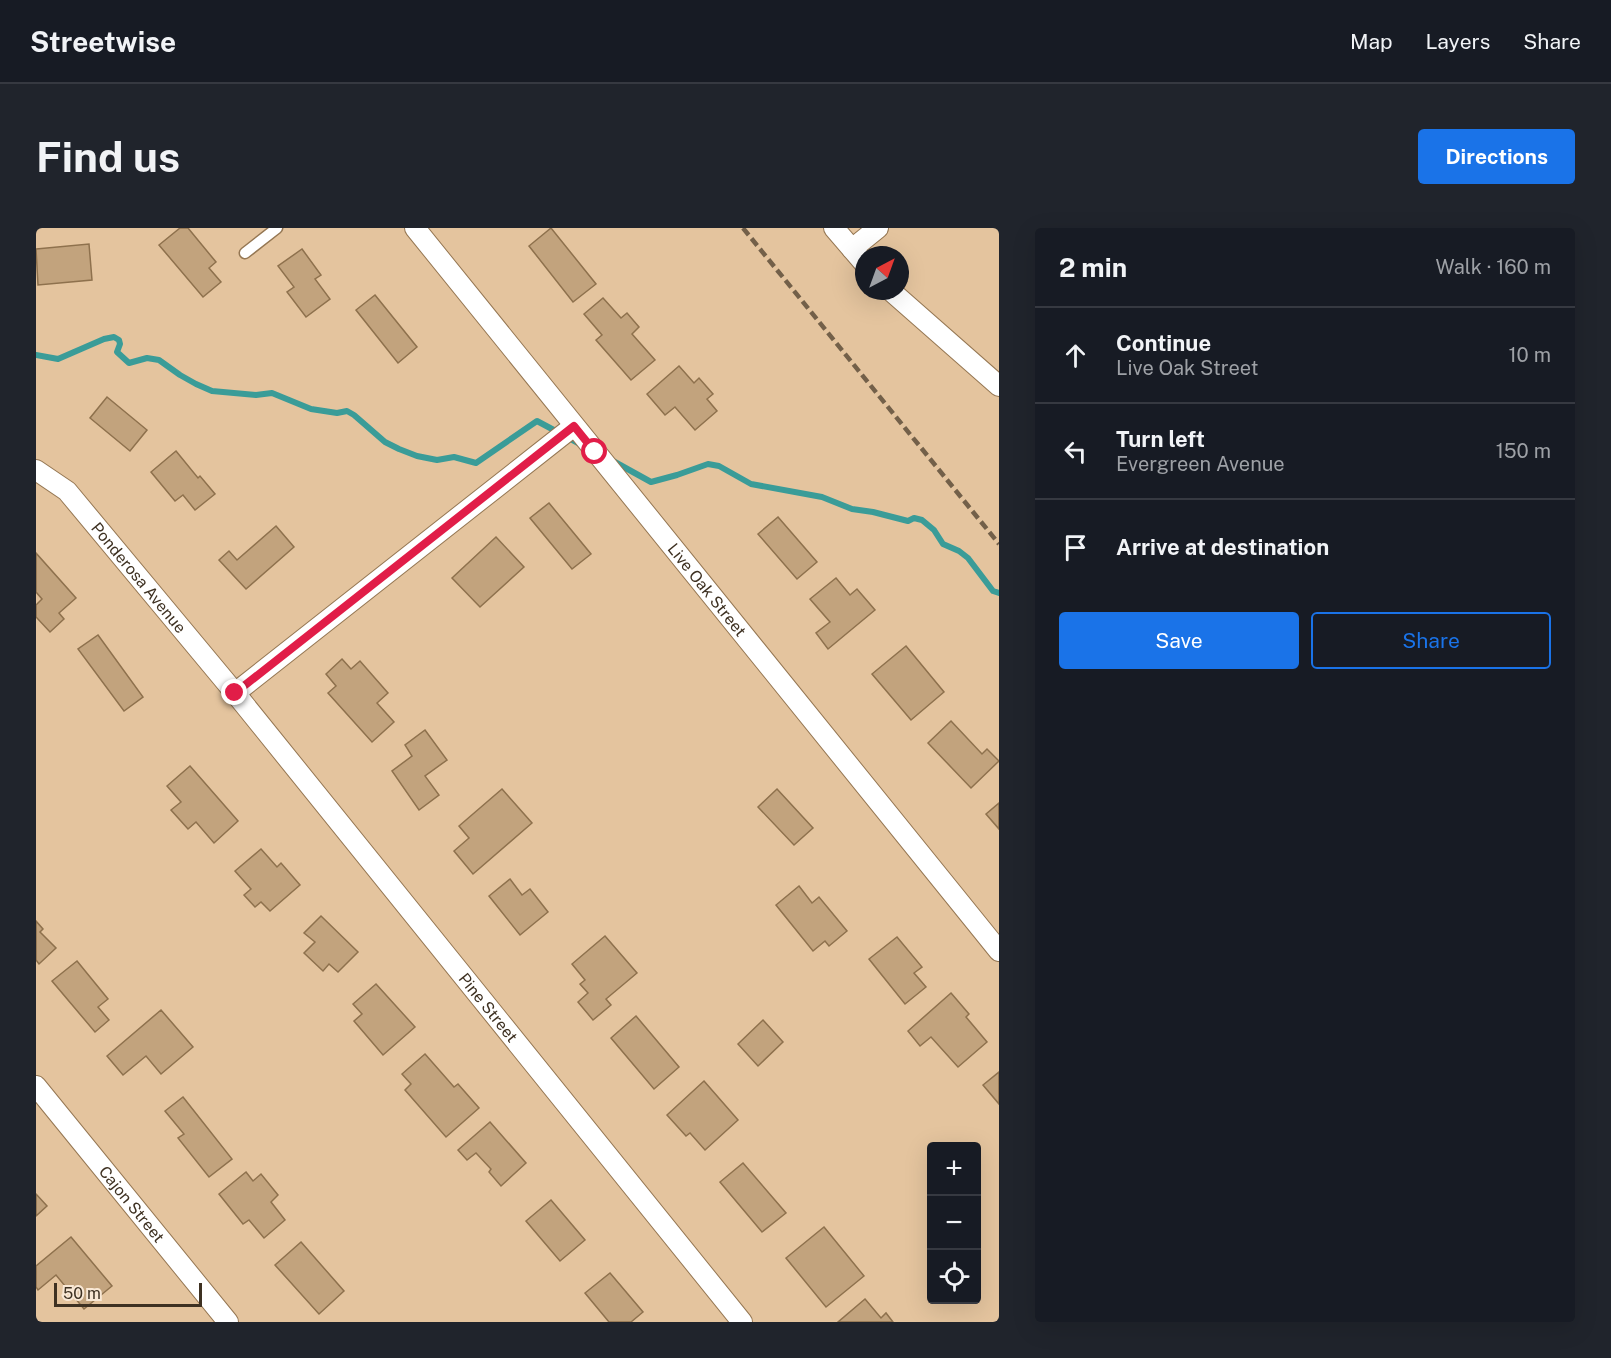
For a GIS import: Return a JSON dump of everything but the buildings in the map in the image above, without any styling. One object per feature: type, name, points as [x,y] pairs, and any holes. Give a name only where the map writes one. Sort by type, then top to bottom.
[{"type":"street","name":"Live Oak Street","points":[[415,228],[999,951]]},
{"type":"street","points":[[834,228],[855,252]]},
{"type":"street","points":[[865,246],[878,228]]},
{"type":"street","points":[[901,300],[999,386]]},
{"type":"street","points":[[235,693],[574,426]]},
{"type":"street","name":"Ponderosa Avenue","points":[[36,470],[67,490],[235,693]]},
{"type":"street","name":"Pine Street","points":[[235,693],[742,1322]]},
{"type":"street","name":"Cajon Street","points":[[36,1086],[228,1322]]},
{"type":"lane","points":[[245,254],[277,228]]},
{"type":"waterway","points":[[36,355],[58,359],[114,337],[119,340],[120,344],[117,352],[129,363],[147,358],[159,360],[180,375],[212,391],[256,395],[272,393],[311,409],[337,413],[347,411],[385,442],[417,456],[437,460],[454,457],[476,463],[537,421],[580,444]]},
{"type":"waterway","points":[[613,461],[651,482],[708,464],[719,466],[751,484],[822,497],[852,509],[908,521],[914,518],[922,520],[934,530],[943,544],[968,558],[993,591],[999,593]]},
{"type":"railway","points":[[743,228],[999,544]]},
{"type":"route","points":[[235,693],[574,426],[595,452]]}]
